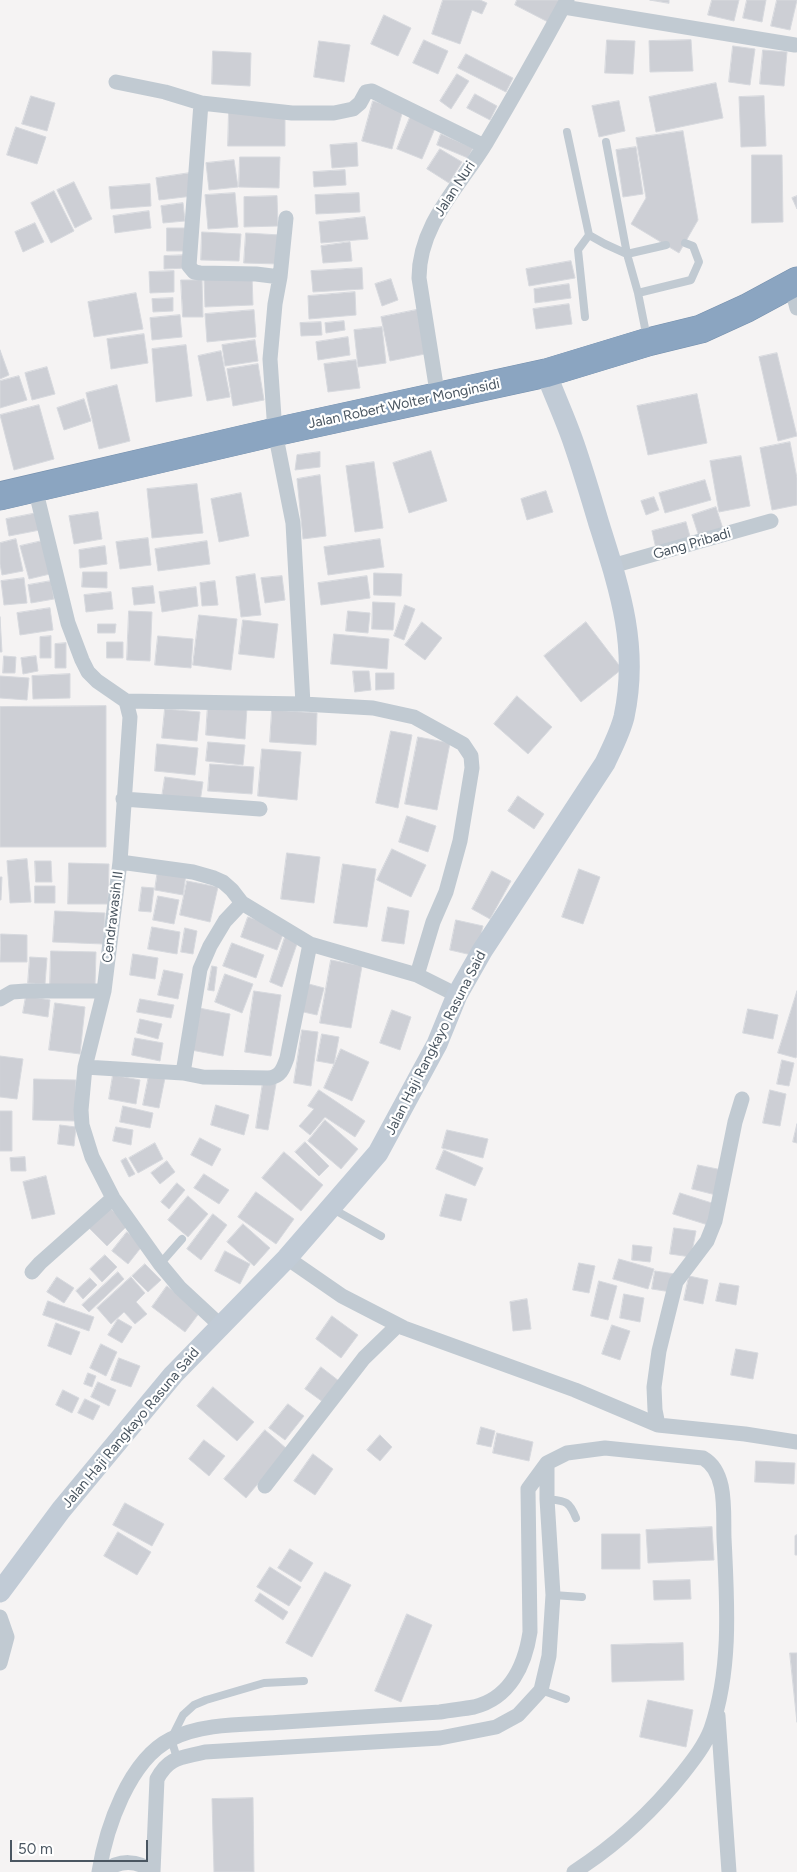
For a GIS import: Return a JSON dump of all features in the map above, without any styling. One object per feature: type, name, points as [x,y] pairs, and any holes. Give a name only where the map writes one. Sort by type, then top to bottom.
[{"type":"highway","name":"Jalan Robert Wolter Monginsidi","points":[[0,496],[275,432],[546,373],[648,342],[701,329],[747,308],[795,291]]},
{"type":"street","points":[[566,3],[795,45]]},
{"type":"street","name":"Jalan Nuri","points":[[438,398],[420,285],[419,262],[423,246],[431,226],[484,146],[566,3]]},
{"type":"street","points":[[116,82],[166,92],[201,103],[292,113],[334,113],[353,109],[360,103],[366,92],[372,91],[484,146]]},
{"type":"street","points":[[201,103],[189,266],[194,272],[200,273],[256,274],[280,277]]},
{"type":"street","points":[[286,218],[270,358],[275,432],[293,523],[303,704]]},
{"type":"street","name":"Jalan Haji Rangkayo Rasuna Said","points":[[0,1592],[61,1510],[173,1375],[287,1258],[378,1154],[437,1044],[457,995],[482,951],[605,763],[618,736],[626,702],[630,664],[628,632],[612,566],[574,444],[546,373]]},
{"type":"street","points":[[34,488],[68,623],[82,660],[88,672],[97,681],[126,701],[303,704],[373,708],[414,717],[463,744],[471,756],[472,768],[460,841],[446,892],[433,922],[417,975]]},
{"type":"street","name":"Gang Pribadi","points":[[612,566],[771,521]]},
{"type":"street","name":"Cendrawasih II","points":[[126,701],[130,716],[120,862],[104,991],[85,1067],[81,1110],[82,1124],[92,1157],[113,1198],[160,1264],[180,1288],[220,1326]]},
{"type":"street","points":[[123,799],[260,809]]},
{"type":"street","points":[[120,862],[194,872],[214,878],[223,882],[242,904],[310,944],[417,975],[457,995]]},
{"type":"street","points":[[183,1073],[200,969],[210,946],[225,921],[242,904]]},
{"type":"street","points":[[85,1067],[183,1073],[203,1077],[274,1077],[281,1073],[287,1058],[310,944]]},
{"type":"street","points":[[0,999],[12,992],[104,991]]},
{"type":"street","points":[[658,1425],[654,1387],[659,1351],[676,1282],[707,1241],[715,1221],[735,1122],[742,1098]]},
{"type":"street","points":[[32,1272],[113,1198]]},
{"type":"street","points":[[287,1258],[342,1296],[398,1325],[575,1390],[658,1425],[744,1434],[797,1442]]},
{"type":"street","points":[[264,1486],[364,1358],[398,1325]]},
{"type":"street","points":[[99,1872],[102,1852],[122,1796],[143,1763],[157,1749],[171,1739],[188,1733],[224,1726],[440,1712],[475,1706],[488,1702],[514,1680],[527,1652],[530,1632],[528,1489],[546,1463],[567,1452],[605,1448],[703,1458],[711,1462],[720,1482],[722,1499],[726,1579],[726,1648],[723,1683],[718,1705],[710,1730],[698,1754],[668,1791],[618,1840],[581,1870]]},
{"type":"street","points":[[104,1872],[115,1865],[126,1862],[140,1864],[153,1872],[157,1779],[164,1766],[178,1758],[205,1752],[440,1738],[496,1727],[518,1715],[542,1690],[549,1656],[553,1595],[546,1463]]},
{"type":"street","points":[[0,1618],[6,1637],[0,1663]]},
{"type":"street","points":[[527,1652],[549,1656]]},
{"type":"street","points":[[718,1705],[729,1872]]},
{"type":"street","points":[[440,1712],[440,1738]]},
{"type":"lane","points":[[567,132],[589,235],[578,250],[585,317]]},
{"type":"lane","points":[[606,142],[627,254],[648,342]]},
{"type":"lane","points":[[589,235],[627,254],[666,245]]},
{"type":"lane","points":[[638,294],[691,280],[699,262],[692,246],[685,243]]},
{"type":"lane","points":[[332,1208],[381,1236]]},
{"type":"lane","points":[[160,1264],[182,1239]]},
{"type":"lane","points":[[547,1499],[567,1502],[571,1506],[576,1518]]},
{"type":"lane","points":[[553,1595],[582,1597]]},
{"type":"lane","points":[[178,1758],[171,1739],[183,1715],[194,1705],[230,1692],[264,1683],[304,1681]]},
{"type":"lane","points":[[542,1690],[566,1699]]},
{"type":"building","points":[[443,0],[480,0],[487,3],[482,14],[472,10],[460,44],[432,34]]},
{"type":"building","points":[[517,0],[561,0],[550,23],[515,5]]},
{"type":"building","points":[[650,0],[669,0],[669,3]]},
{"type":"building","points":[[712,0],[739,0],[734,21],[708,15]]},
{"type":"building","points":[[747,0],[766,0],[762,22],[743,18]]},
{"type":"building","points":[[777,0],[797,0],[790,30],[771,26]]},
{"type":"building","points":[[384,15],[411,28],[398,56],[371,44]]},
{"type":"building","points":[[424,40],[448,51],[438,74],[413,63]]},
{"type":"building","points":[[607,40],[635,41],[633,74],[605,73]]},
{"type":"building","points":[[691,40],[693,71],[650,72],[649,41]]},
{"type":"building","points":[[319,41],[350,45],[344,82],[314,77]]},
{"type":"building","points":[[733,46],[755,49],[750,85],[729,82]]},
{"type":"building","points":[[763,50],[787,52],[784,86],[760,84]]},
{"type":"building","points":[[213,51],[251,53],[250,86],[212,84]]},
{"type":"building","points":[[466,54],[513,78],[506,92],[458,68]]},
{"type":"building","points":[[457,74],[469,81],[451,109],[440,101]]},
{"type":"building","points":[[716,83],[723,118],[656,132],[649,97]]},
{"type":"building","points":[[475,94],[497,106],[490,120],[467,108]]},
{"type":"building","points":[[31,96],[55,103],[47,131],[22,124]]},
{"type":"building","points":[[764,96],[766,146],[741,147],[739,97]]},
{"type":"building","points":[[373,101],[403,110],[392,149],[362,141]]},
{"type":"building","points":[[619,101],[625,131],[599,137],[592,106]]},
{"type":"building","points":[[229,110],[285,116],[285,146],[228,146]]},
{"type":"building","points":[[411,115],[436,126],[422,159],[397,149]]},
{"type":"building","points":[[16,127],[46,137],[37,164],[7,155]]},
{"type":"building","points":[[683,131],[698,220],[679,253],[631,224],[646,198],[636,138]]},
{"type":"building","points":[[441,134],[473,148],[468,158],[437,145]]},
{"type":"building","points":[[357,143],[358,166],[332,168],[330,145]]},
{"type":"building","points":[[636,147],[643,194],[623,197],[616,150]]},
{"type":"building","points":[[440,149],[462,162],[449,183],[427,169]]},
{"type":"building","points":[[752,155],[782,155],[783,222],[752,223]]},
{"type":"building","points":[[240,157],[280,157],[279,188],[239,187]]},
{"type":"building","points":[[234,160],[238,187],[209,190],[206,163]]},
{"type":"building","points":[[345,170],[346,185],[314,187],[313,172]]},
{"type":"building","points":[[190,173],[193,196],[159,200],[156,178]]},
{"type":"building","points":[[74,182],[92,219],[75,228],[57,190]]},
{"type":"building","points":[[150,184],[151,206],[111,209],[109,187]]},
{"type":"building","points":[[54,191],[74,231],[51,243],[31,203]]},
{"type":"building","points":[[235,193],[238,227],[208,229],[205,195]]},
{"type":"building","points":[[359,193],[360,212],[316,214],[315,195]]},
{"type":"building","points":[[277,196],[278,226],[244,227],[244,197]]},
{"type":"building","points":[[797,196],[797,209],[792,198]]},
{"type":"building","points":[[183,203],[185,221],[163,223],[161,206]]},
{"type":"building","points":[[149,211],[151,228],[115,233],[113,216]]},
{"type":"building","points":[[365,217],[368,239],[321,243],[319,222]]},
{"type":"building","points":[[35,223],[44,242],[23,252],[15,232]]},
{"type":"building","points":[[167,228],[189,228],[189,251],[167,251]]},
{"type":"building","points":[[202,232],[241,234],[239,261],[201,260]]},
{"type":"building","points":[[246,233],[280,235],[278,264],[244,263]]},
{"type":"building","points":[[350,242],[352,261],[323,263],[321,246]]},
{"type":"building","points":[[187,255],[188,268],[164,269],[164,256]]},
{"type":"building","points":[[571,261],[575,278],[529,286],[526,269]]},
{"type":"building","points":[[362,268],[363,289],[313,292],[311,271]]},
{"type":"building","points":[[174,271],[174,292],[150,293],[149,272]]},
{"type":"building","points":[[252,275],[253,305],[205,307],[204,277]]},
{"type":"building","points":[[391,279],[398,300],[382,306],[375,284]]},
{"type":"building","points":[[181,280],[202,280],[203,317],[183,317]]},
{"type":"building","points":[[569,284],[571,298],[535,303],[534,289]]},
{"type":"building","points":[[355,292],[356,315],[309,319],[308,296]]},
{"type":"building","points":[[136,293],[143,329],[94,337],[88,302]]},
{"type":"building","points":[[173,298],[173,311],[153,312],[152,299]]},
{"type":"building","points":[[569,304],[572,324],[536,329],[533,309]]},
{"type":"building","points":[[421,309],[430,353],[390,361],[381,317]]},
{"type":"building","points":[[254,310],[256,337],[207,342],[205,314]]},
{"type":"building","points":[[180,315],[182,337],[152,340],[150,318]]},
{"type":"building","points":[[344,321],[345,330],[326,333],[325,323]]},
{"type":"building","points":[[321,322],[322,335],[301,336],[300,323]]},
{"type":"building","points":[[382,327],[386,363],[358,367],[354,330]]},
{"type":"building","points":[[144,334],[148,363],[111,369],[107,339]]},
{"type":"building","points":[[348,337],[350,355],[318,360],[316,342]]},
{"type":"building","points":[[255,340],[258,361],[225,366],[222,345]]},
{"type":"building","points":[[186,345],[192,396],[156,402],[152,349]]},
{"type":"building","points":[[0,350],[9,375],[0,379]]},
{"type":"building","points":[[221,351],[230,397],[207,401],[198,356]]},
{"type":"building","points":[[777,353],[797,436],[778,441],[759,357]]},
{"type":"building","points":[[356,360],[360,388],[328,392],[324,364]]},
{"type":"building","points":[[258,364],[264,400],[233,406],[227,369]]},
{"type":"building","points":[[47,367],[55,394],[32,400],[25,373]]},
{"type":"building","points":[[19,376],[27,400],[0,408],[0,381]]},
{"type":"building","points":[[117,385],[130,441],[99,449],[86,393]]},
{"type":"building","points":[[697,394],[707,443],[648,455],[637,406]]},
{"type":"building","points":[[84,399],[91,421],[64,430],[57,408]]},
{"type":"building","points":[[39,405],[54,459],[14,470],[0,415]]},
{"type":"building","points":[[790,442],[797,478],[797,505],[772,510],[760,448]]},
{"type":"building","points":[[431,451],[447,501],[409,513],[393,463]]},
{"type":"building","points":[[320,452],[320,467],[295,470],[297,455]]},
{"type":"building","points":[[741,456],[750,506],[719,512],[710,461]]},
{"type":"building","points":[[374,462],[383,528],[355,532],[346,466]]},
{"type":"building","points":[[320,475],[326,536],[303,539],[297,479]]},
{"type":"building","points":[[705,480],[711,500],[665,513],[659,493]]},
{"type":"building","points":[[197,484],[203,533],[152,538],[147,489]]},
{"type":"building","points":[[546,491],[553,512],[527,520],[521,499]]},
{"type":"building","points":[[241,493],[249,536],[219,542],[211,499]]},
{"type":"building","points":[[654,497],[659,510],[646,515],[641,501]]},
{"type":"building","points":[[716,507],[724,532],[700,540],[692,515]]},
{"type":"building","points":[[98,512],[102,539],[74,544],[69,516]]},
{"type":"building","points":[[37,513],[40,530],[9,536],[6,519]]},
{"type":"building","points":[[686,522],[691,540],[656,549],[652,531]]},
{"type":"building","points":[[148,538],[151,565],[120,569],[116,542]]},
{"type":"building","points":[[16,539],[23,571],[2,575],[0,543]]},
{"type":"building","points":[[380,539],[384,567],[328,575],[324,547]]},
{"type":"building","points":[[42,541],[50,574],[29,579],[20,546]]},
{"type":"building","points":[[207,541],[210,564],[158,571],[155,549]]},
{"type":"building","points":[[105,546],[107,564],[80,568],[79,550]]},
{"type":"building","points":[[83,572],[107,572],[107,588],[82,587]]},
{"type":"building","points":[[374,573],[402,574],[401,596],[374,595]]},
{"type":"building","points":[[255,574],[261,615],[241,617],[236,577]]},
{"type":"building","points":[[282,576],[285,600],[265,603],[261,578]]},
{"type":"building","points":[[367,576],[370,598],[321,605],[318,583]]},
{"type":"building","points":[[24,578],[27,603],[4,605],[1,581]]},
{"type":"building","points":[[51,581],[54,599],[31,603],[28,585]]},
{"type":"building","points":[[215,581],[218,605],[202,606],[200,583]]},
{"type":"building","points":[[153,586],[155,603],[134,605],[132,588]]},
{"type":"building","points":[[196,587],[198,606],[162,612],[159,592]]},
{"type":"building","points":[[111,592],[113,609],[86,612],[84,595]]},
{"type":"building","points":[[373,602],[395,603],[393,630],[372,629]]},
{"type":"building","points":[[405,605],[415,609],[404,640],[394,636]]},
{"type":"building","points":[[50,608],[53,630],[20,635],[17,613]]},
{"type":"building","points":[[129,611],[152,612],[150,661],[127,660]]},
{"type":"building","points":[[348,611],[370,613],[368,633],[346,631]]},
{"type":"building","points":[[199,615],[237,619],[231,670],[193,665]]},
{"type":"building","points":[[0,617],[2,652],[0,652]]},
{"type":"building","points":[[243,620],[278,624],[274,658],[239,654]]},
{"type":"building","points":[[422,622],[442,638],[425,660],[405,645]]},
{"type":"building","points":[[586,622],[622,669],[581,702],[544,656]]},
{"type":"building","points":[[98,624],[116,624],[115,633],[98,633]]},
{"type":"building","points":[[334,634],[389,639],[387,669],[331,664]]},
{"type":"building","points":[[51,636],[51,658],[40,658],[40,637]]},
{"type":"building","points":[[158,636],[193,639],[191,668],[155,665]]},
{"type":"building","points":[[107,642],[123,642],[123,658],[107,658]]},
{"type":"building","points":[[66,643],[66,668],[55,668],[55,644]]},
{"type":"building","points":[[4,656],[16,657],[15,673],[3,673]]},
{"type":"building","points":[[36,656],[38,671],[23,674],[21,658]]},
{"type":"building","points":[[353,671],[369,671],[371,690],[355,692]]},
{"type":"building","points":[[376,673],[394,673],[394,689],[376,690]]},
{"type":"building","points":[[70,674],[70,698],[33,699],[32,676]]},
{"type":"building","points":[[0,676],[29,678],[27,700],[0,698]]},
{"type":"building","points":[[517,696],[552,727],[528,754],[494,724]]},
{"type":"building","points":[[208,704],[247,707],[245,739],[206,735]]},
{"type":"building","points":[[106,706],[106,847],[0,847],[0,707]]},
{"type":"building","points":[[165,709],[200,712],[197,741],[162,738]]},
{"type":"building","points":[[272,710],[317,713],[316,745],[270,742]]},
{"type":"building","points":[[391,731],[412,735],[398,808],[376,803]]},
{"type":"building","points":[[418,737],[450,743],[437,810],[405,804]]},
{"type":"building","points":[[208,742],[245,745],[243,765],[206,761]]},
{"type":"building","points":[[157,744],[198,748],[195,775],[155,771]]},
{"type":"building","points":[[262,749],[301,752],[297,800],[258,796]]},
{"type":"building","points":[[210,764],[254,767],[252,794],[208,791]]},
{"type":"building","points":[[165,777],[203,782],[200,802],[162,797]]},
{"type":"building","points":[[518,796],[544,814],[534,829],[508,811]]},
{"type":"building","points":[[407,816],[436,826],[428,852],[399,842]]},
{"type":"building","points":[[392,849],[426,865],[411,897],[377,880]]},
{"type":"building","points":[[287,853],[320,857],[314,903],[281,899]]},
{"type":"building","points":[[27,859],[31,902],[10,903],[7,861]]},
{"type":"building","points":[[35,861],[51,861],[52,882],[36,882]]},
{"type":"building","points":[[69,863],[109,864],[108,904],[68,904]]},
{"type":"building","points":[[343,864],[376,869],[367,927],[334,923]]},
{"type":"building","points":[[158,869],[186,874],[183,895],[155,890]]},
{"type":"building","points":[[579,869],[600,877],[583,924],[562,917]]},
{"type":"building","points":[[492,871],[511,881],[490,919],[472,909]]},
{"type":"building","points":[[0,877],[2,877],[1,900],[0,900]]},
{"type":"building","points":[[187,881],[218,887],[210,922],[180,915]]},
{"type":"building","points":[[35,886],[55,886],[55,903],[35,903]]},
{"type":"building","points":[[142,887],[154,888],[151,912],[139,911]]},
{"type":"building","points":[[158,896],[179,900],[174,924],[153,920]]},
{"type":"building","points":[[388,907],[409,911],[404,944],[382,941]]},
{"type":"building","points":[[55,911],[105,913],[103,944],[53,942]]},
{"type":"building","points":[[248,917],[285,929],[277,950],[241,937]]},
{"type":"building","points":[[456,920],[483,926],[476,956],[450,950]]},
{"type":"building","points":[[152,927],[180,932],[177,954],[148,949]]},
{"type":"building","points":[[185,928],[197,931],[193,954],[181,952]]},
{"type":"building","points":[[1,934],[27,935],[27,962],[0,962]]},
{"type":"building","points":[[285,937],[298,941],[282,987],[270,982]]},
{"type":"building","points":[[232,943],[264,955],[256,978],[223,966]]},
{"type":"building","points":[[51,951],[96,952],[95,986],[50,985]]},
{"type":"building","points":[[133,954],[158,958],[155,979],[130,975]]},
{"type":"building","points":[[30,957],[47,958],[45,984],[28,983]]},
{"type":"building","points":[[331,960],[362,966],[351,1028],[320,1023]]},
{"type":"building","points":[[212,966],[217,967],[214,991],[208,990]]},
{"type":"building","points":[[164,970],[183,974],[178,999],[158,995]]},
{"type":"building","points":[[225,974],[253,984],[242,1013],[215,1002]]},
{"type":"building","points":[[305,983],[324,988],[317,1015],[299,1011]]},
{"type":"building","points":[[254,991],[281,995],[271,1056],[245,1052]]},
{"type":"building","points":[[797,991],[797,1055],[796,1058],[778,1053]]},
{"type":"building","points":[[26,996],[50,1000],[48,1017],[23,1013]]},
{"type":"building","points":[[140,999],[174,1005],[171,1018],[137,1012]]},
{"type":"building","points":[[55,1003],[85,1007],[80,1054],[49,1050]]},
{"type":"building","points":[[199,1008],[230,1014],[223,1056],[191,1050]]},
{"type":"building","points":[[748,1009],[778,1015],[773,1039],[743,1033]]},
{"type":"building","points":[[392,1010],[411,1017],[400,1050],[380,1043]]},
{"type":"building","points":[[140,1019],[162,1024],[158,1039],[137,1033]]},
{"type":"building","points":[[302,1030],[318,1032],[311,1086],[294,1083]]},
{"type":"building","points":[[322,1034],[339,1037],[334,1064],[317,1061]]},
{"type":"building","points":[[135,1038],[163,1043],[160,1061],[132,1055]]},
{"type":"building","points":[[341,1049],[369,1062],[352,1101],[324,1088]]},
{"type":"building","points":[[0,1056],[23,1059],[17,1099],[0,1097]]},
{"type":"building","points":[[782,1060],[794,1063],[789,1086],[777,1084]]},
{"type":"building","points":[[113,1075],[140,1080],[136,1104],[109,1099]]},
{"type":"building","points":[[149,1075],[165,1078],[159,1108],[143,1105]]},
{"type":"building","points":[[34,1079],[76,1080],[75,1121],[33,1120]]},
{"type":"building","points":[[263,1082],[276,1084],[268,1130],[256,1128]]},
{"type":"building","points":[[319,1090],[365,1121],[355,1137],[325,1117],[310,1135],[299,1126],[314,1109],[308,1106]]},
{"type":"building","points":[[770,1090],[786,1094],[780,1126],[763,1123]]},
{"type":"building","points":[[216,1105],[249,1115],[244,1135],[211,1125]]},
{"type":"building","points":[[123,1106],[153,1113],[150,1128],[120,1122]]},
{"type":"building","points":[[0,1111],[12,1111],[12,1151],[0,1151]]},
{"type":"building","points":[[325,1120],[358,1149],[341,1169],[308,1141]]},
{"type":"building","points":[[797,1124],[797,1143],[793,1142]]},
{"type":"building","points":[[60,1125],[76,1127],[74,1146],[58,1144]]},
{"type":"building","points":[[116,1127],[133,1130],[131,1145],[113,1141]]},
{"type":"building","points":[[447,1130],[488,1139],[483,1158],[442,1148]]},
{"type":"building","points":[[200,1138],[221,1149],[212,1166],[191,1155]]},
{"type":"building","points":[[305,1142],[329,1166],[319,1176],[295,1152]]},
{"type":"building","points":[[155,1143],[163,1159],[138,1173],[129,1158]]},
{"type":"building","points":[[444,1150],[483,1168],[475,1186],[436,1169]]},
{"type":"building","points":[[284,1152],[323,1185],[301,1211],[262,1178]]},
{"type":"building","points":[[25,1157],[26,1171],[11,1171],[10,1158]]},
{"type":"building","points":[[126,1158],[135,1174],[129,1177],[121,1161]]},
{"type":"building","points":[[167,1161],[175,1172],[160,1184],[151,1173]]},
{"type":"building","points":[[698,1165],[722,1170],[716,1195],[692,1189]]},
{"type":"building","points":[[204,1174],[229,1190],[219,1204],[194,1188]]},
{"type":"building","points":[[46,1176],[55,1214],[32,1219],[23,1182]]},
{"type":"building","points":[[177,1183],[185,1190],[169,1209],[161,1202]]},
{"type":"building","points":[[256,1192],[294,1219],[276,1244],[238,1217]]},
{"type":"building","points":[[680,1193],[715,1204],[708,1225],[673,1214]]},
{"type":"building","points":[[446,1194],[467,1199],[461,1221],[440,1216]]},
{"type":"building","points":[[188,1196],[208,1214],[188,1237],[168,1220]]},
{"type":"building","points":[[109,1207],[128,1225],[107,1246],[89,1228]]},
{"type":"building","points":[[213,1214],[227,1225],[201,1260],[187,1249]]},
{"type":"building","points":[[243,1224],[270,1248],[254,1266],[227,1242]]},
{"type":"building","points":[[674,1228],[696,1231],[691,1257],[670,1254]]},
{"type":"building","points":[[127,1232],[143,1245],[128,1264],[112,1251]]},
{"type":"building","points":[[633,1245],[652,1247],[650,1262],[632,1260]]},
{"type":"building","points":[[225,1251],[250,1264],[240,1284],[215,1271]]},
{"type":"building","points":[[105,1255],[117,1267],[102,1282],[90,1269]]},
{"type":"building","points":[[619,1259],[654,1269],[648,1289],[613,1279]]},
{"type":"building","points":[[579,1263],[595,1266],[589,1293],[573,1290]]},
{"type":"building","points":[[145,1264],[161,1280],[148,1292],[132,1276]]},
{"type":"building","points":[[655,1271],[675,1274],[671,1292],[652,1289]]},
{"type":"building","points":[[118,1272],[124,1279],[89,1312],[82,1305]]},
{"type":"building","points":[[689,1276],[708,1280],[703,1304],[684,1300]]},
{"type":"building","points":[[57,1277],[74,1288],[64,1303],[47,1292]]},
{"type":"building","points":[[131,1277],[145,1293],[136,1302],[147,1314],[135,1324],[124,1312],[111,1324],[97,1308]]},
{"type":"building","points":[[90,1278],[97,1285],[83,1299],[76,1291]]},
{"type":"building","points":[[599,1281],[617,1286],[608,1320],[591,1316]]},
{"type":"building","points":[[720,1283],[739,1286],[736,1305],[716,1301]]},
{"type":"building","points":[[167,1286],[200,1312],[185,1332],[152,1307]]},
{"type":"building","points":[[624,1294],[644,1298],[640,1322],[620,1318]]},
{"type":"building","points":[[527,1299],[531,1329],[513,1331],[510,1302]]},
{"type":"building","points":[[48,1301],[94,1317],[89,1331],[43,1315]]},
{"type":"building","points":[[332,1316],[358,1335],[341,1358],[316,1339]]},
{"type":"building","points":[[118,1319],[132,1327],[122,1343],[108,1335]]},
{"type":"building","points":[[56,1323],[80,1332],[71,1355],[48,1346]]},
{"type":"building","points":[[612,1325],[630,1331],[620,1360],[602,1354]]},
{"type":"building","points":[[101,1344],[117,1352],[106,1376],[90,1368]]},
{"type":"building","points":[[736,1349],[758,1353],[753,1379],[731,1375]]},
{"type":"building","points":[[119,1358],[140,1366],[131,1387],[111,1380]]},
{"type":"building","points":[[321,1367],[339,1381],[323,1402],[305,1389]]},
{"type":"building","points":[[88,1373],[96,1376],[92,1387],[84,1384]]},
{"type":"building","points":[[98,1382],[116,1390],[109,1406],[91,1397]]},
{"type":"building","points":[[213,1387],[254,1422],[237,1441],[197,1406]]},
{"type":"building","points":[[63,1390],[79,1398],[72,1413],[56,1405]]},
{"type":"building","points":[[85,1399],[100,1406],[93,1420],[78,1413]]},
{"type":"building","points":[[288,1404],[304,1416],[285,1440],[269,1428]]},
{"type":"building","points":[[481,1427],[495,1431],[491,1447],[477,1444]]},
{"type":"building","points":[[265,1430],[287,1449],[246,1498],[224,1479]]},
{"type":"building","points":[[497,1433],[533,1442],[529,1461],[493,1453]]},
{"type":"building","points":[[380,1435],[392,1447],[380,1461],[367,1450]]},
{"type":"building","points":[[204,1440],[225,1456],[209,1476],[189,1459]]},
{"type":"building","points":[[313,1454],[333,1469],[315,1495],[294,1481]]},
{"type":"building","points":[[756,1461],[795,1463],[794,1484],[755,1482]]},
{"type":"building","points":[[125,1503],[164,1524],[152,1546],[113,1525]]},
{"type":"building","points":[[712,1527],[714,1560],[648,1563],[646,1530]]},
{"type":"building","points":[[118,1532],[151,1552],[137,1575],[104,1556]]},
{"type":"building","points":[[602,1534],[640,1534],[640,1569],[602,1569]]},
{"type":"building","points":[[797,1535],[797,1555],[795,1555],[795,1536]]},
{"type":"building","points":[[290,1549],[313,1563],[301,1582],[278,1568]]},
{"type":"building","points":[[270,1567],[301,1587],[289,1606],[257,1587]]},
{"type":"building","points":[[325,1572],[351,1585],[312,1657],[286,1643]]},
{"type":"building","points":[[690,1580],[691,1599],[654,1600],[653,1581]]},
{"type":"building","points":[[260,1593],[288,1612],[283,1620],[255,1601]]},
{"type":"building","points":[[407,1614],[432,1625],[401,1702],[375,1691]]},
{"type":"building","points":[[683,1643],[684,1680],[612,1682],[611,1645]]},
{"type":"building","points":[[790,1653],[797,1653],[797,1722]]},
{"type":"building","points":[[648,1700],[693,1710],[686,1747],[640,1737]]},
{"type":"building","points":[[253,1798],[254,1872],[214,1872],[212,1799]]}]
